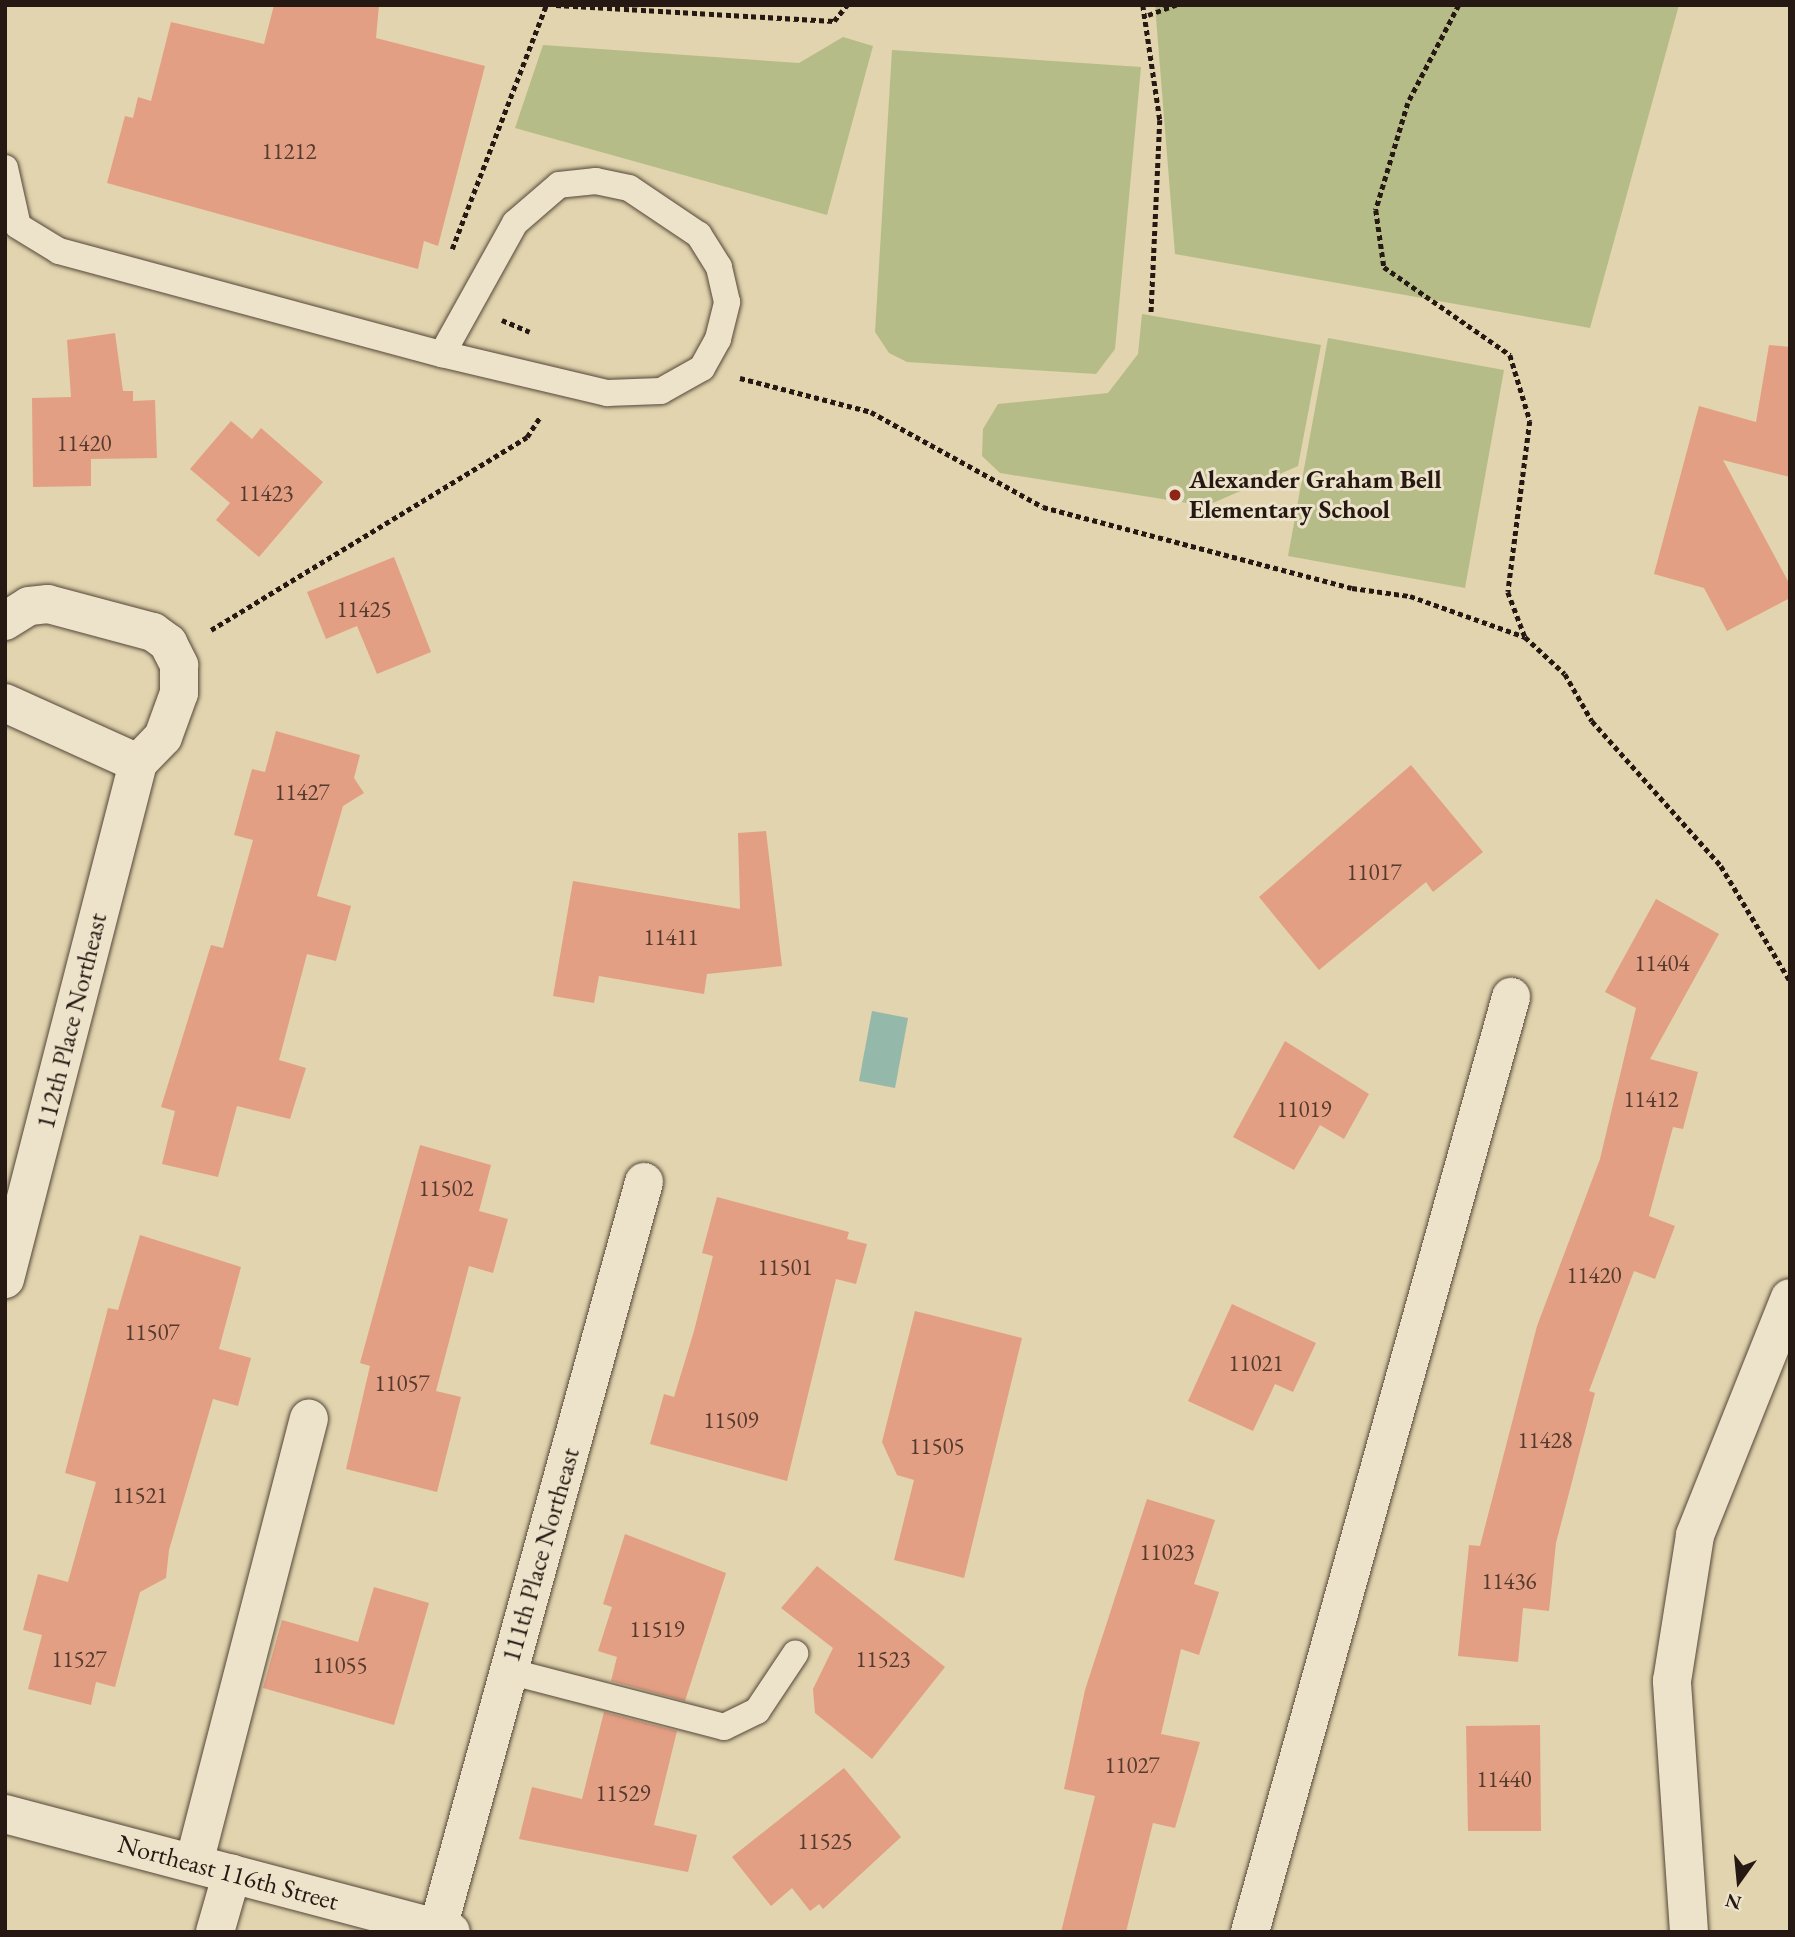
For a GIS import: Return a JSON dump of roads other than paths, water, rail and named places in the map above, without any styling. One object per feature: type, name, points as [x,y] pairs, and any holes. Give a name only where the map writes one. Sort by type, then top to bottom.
[{"type":"street","points":[[5,621],[29,606],[48,604],[153,632],[173,650],[179,693],[163,737],[138,762],[5,702]]},
{"type":"street","name":"112th Place Northeast","points":[[5,1279],[138,762]]},
{"type":"street","points":[[1250,1932],[1511,997]]},
{"type":"street","name":"111th Place Northeast","points":[[444,1930],[508,1671],[644,1182]]},
{"type":"street","points":[[1689,1932],[1672,1681],[1691,1562],[1756,1371],[1790,1298]]},
{"type":"street","points":[[194,1863],[309,1419]]},
{"type":"street","name":"Northeast 116th Street","points":[[5,1814],[444,1930]]},
{"type":"street","points":[[215,1932],[232,1873]]},
{"type":"lane","points":[[5,168],[18,226],[59,251],[442,354],[607,393],[661,391],[702,368],[718,340],[727,302],[719,267],[699,235],[629,188],[596,181],[559,185],[536,199],[515,223],[471,308],[442,354]]},
{"type":"lane","points":[[508,1671],[724,1727],[757,1711],[795,1654]]},
{"type":"place","name":"Alexander Graham Bell Elementary School","points":[[1175,495]]}]
